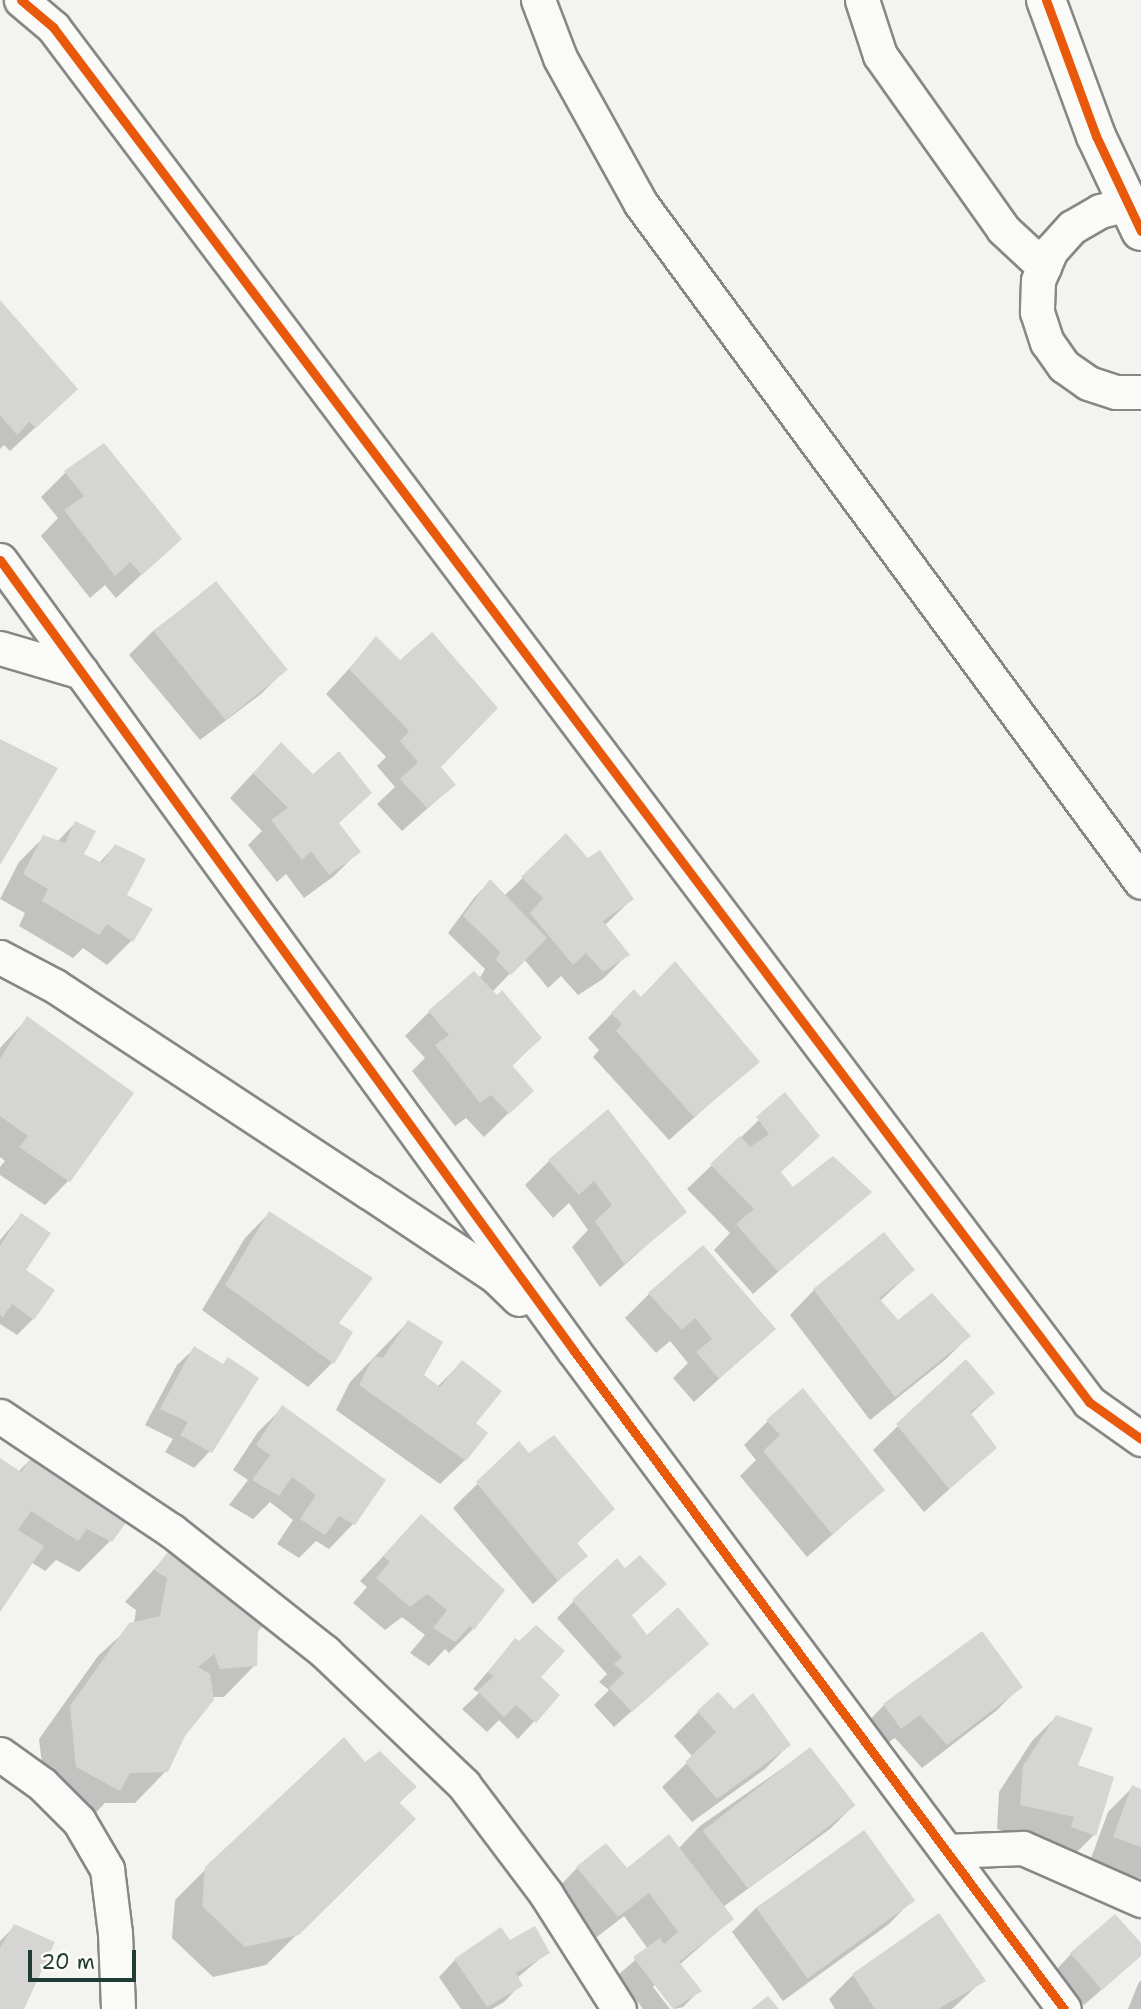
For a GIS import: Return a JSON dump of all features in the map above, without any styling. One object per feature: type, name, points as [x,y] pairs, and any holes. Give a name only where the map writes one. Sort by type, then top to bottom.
[{"type":"highway","points":[[1045,0],[1096,136],[1135,218]]},
{"type":"street","points":[[0,15],[20,0],[62,38],[1090,1402],[1141,1439]]},
{"type":"street","points":[[538,0],[560,58],[641,204],[1141,882]]},
{"type":"street","points":[[862,0],[880,55],[1003,229],[1044,267]]},
{"type":"street","points":[[1135,218],[1100,211],[1072,227],[1051,250],[1038,280],[1037,312],[1046,342],[1064,366],[1088,383],[1116,392],[1141,391]]},
{"type":"street","points":[[0,560],[574,1351],[1064,2009]]},
{"type":"street","points":[[0,648],[82,672]]},
{"type":"street","points":[[0,957],[66,994],[495,1276],[574,1351]]},
{"type":"street","points":[[0,1416],[172,1531],[325,1652],[464,1785],[546,1894],[619,2009]]},
{"type":"street","points":[[0,1754],[42,1784],[79,1821],[107,1869],[115,1933],[118,2009]]},
{"type":"street","points":[[947,1851],[1023,1848],[1141,1900]]},
{"type":"building","points":[[0,300],[78,389],[36,428],[29,422],[17,435],[0,415]]},
{"type":"building","points":[[104,443],[182,539],[142,575],[130,562],[115,576],[64,510],[84,496],[64,471]]},
{"type":"building","points":[[216,581],[288,670],[226,720],[154,631]]},
{"type":"building","points":[[432,632],[498,708],[441,767],[456,785],[427,808],[400,779],[418,762],[400,741],[409,731],[349,669],[376,636],[400,660]]},
{"type":"building","points":[[0,739],[58,768],[0,865]]},
{"type":"building","points":[[281,742],[313,774],[339,751],[372,793],[339,823],[361,852],[329,875],[311,851],[302,860],[271,820],[288,808],[253,773]]},
{"type":"building","points":[[75,821],[96,831],[84,854],[102,863],[115,844],[146,859],[127,895],[153,909],[133,942],[107,924],[99,935],[42,901],[48,889],[23,874],[43,835],[65,843]]},
{"type":"building","points":[[566,833],[588,858],[600,850],[634,899],[603,921],[630,955],[603,972],[586,953],[573,965],[530,913],[543,898],[521,877]]},
{"type":"building","points":[[490,879],[547,938],[511,975],[496,960],[500,952],[463,916]]},
{"type":"building","points":[[675,961],[760,1062],[694,1117],[616,1031],[622,1024],[611,1013],[634,989],[641,997]]},
{"type":"building","points":[[474,971],[497,995],[502,990],[542,1038],[512,1065],[534,1091],[509,1114],[491,1095],[480,1103],[435,1045],[449,1035],[428,1011]]},
{"type":"building","points":[[27,1016],[134,1093],[70,1182],[19,1147],[28,1136],[0,1116],[0,1059]]},
{"type":"building","points":[[785,1092],[820,1136],[781,1172],[793,1187],[833,1156],[872,1192],[778,1272],[736,1224],[754,1209],[710,1164],[740,1136],[750,1147],[769,1134],[756,1117]]},
{"type":"building","points":[[608,1109],[687,1212],[624,1264],[595,1221],[612,1205],[594,1181],[579,1195],[548,1160]]},
{"type":"building","points":[[269,1211],[373,1278],[339,1323],[353,1332],[334,1364],[225,1285]]},
{"type":"building","points":[[21,1213],[51,1233],[26,1270],[55,1290],[34,1320],[12,1304],[3,1317],[0,1315],[0,1246]]},
{"type":"building","points":[[884,1232],[915,1270],[879,1298],[898,1320],[932,1293],[971,1336],[895,1397],[813,1289]]},
{"type":"building","points":[[703,1245],[776,1329],[719,1379],[696,1352],[712,1339],[695,1318],[682,1330],[648,1293]]},
{"type":"building","points":[[408,1320],[443,1342],[424,1375],[440,1387],[462,1360],[502,1391],[476,1423],[488,1433],[466,1461],[359,1385],[374,1356],[383,1358]]},
{"type":"building","points":[[194,1346],[223,1364],[228,1357],[259,1378],[212,1453],[180,1435],[188,1422],[160,1409]]},
{"type":"building","points":[[966,1359],[995,1393],[970,1412],[997,1448],[949,1489],[896,1424]]},
{"type":"building","points":[[803,1388],[885,1490],[832,1534],[763,1451],[780,1435],[766,1420]]},
{"type":"building","points":[[282,1405],[386,1480],[355,1525],[339,1516],[325,1535],[300,1519],[316,1495],[292,1477],[279,1496],[252,1480],[270,1455],[256,1445]]},
{"type":"building","points":[[554,1435],[615,1509],[577,1543],[588,1556],[558,1581],[476,1482],[519,1441],[529,1453]]},
{"type":"building","points":[[36,1452],[130,1517],[112,1542],[87,1529],[78,1541],[31,1511],[18,1530],[44,1546],[0,1612],[0,1458],[21,1472]]},
{"type":"building","points":[[421,1514],[505,1590],[474,1630],[470,1626],[455,1642],[433,1628],[447,1610],[427,1594],[410,1607],[376,1578],[390,1562],[383,1556]]},
{"type":"building","points":[[171,1548],[269,1619],[258,1631],[257,1666],[220,1669],[214,1654],[198,1667],[210,1674],[214,1700],[185,1736],[168,1772],[130,1773],[120,1791],[76,1767],[70,1706],[129,1623],[160,1616],[167,1578],[154,1570]]},
{"type":"building","points":[[640,1555],[667,1584],[632,1615],[647,1635],[678,1607],[709,1644],[632,1712],[609,1688],[624,1673],[614,1664],[622,1657],[572,1600],[617,1558],[625,1568]]},
{"type":"building","points":[[536,1625],[565,1651],[541,1677],[560,1695],[536,1723],[516,1705],[504,1717],[477,1691],[494,1676],[488,1672],[515,1638],[519,1641]]},
{"type":"building","points":[[982,1631],[1023,1687],[947,1745],[920,1715],[901,1729],[883,1704]]},
{"type":"building","points":[[718,1692],[734,1709],[753,1693],[791,1745],[717,1799],[685,1762],[716,1732],[697,1711]]},
{"type":"building","points":[[1056,1715],[1093,1728],[1078,1765],[1114,1777],[1096,1836],[1071,1827],[1074,1817],[1020,1805],[1023,1766]]},
{"type":"building","points":[[344,1737],[365,1762],[380,1751],[417,1787],[399,1802],[416,1819],[299,1935],[245,1947],[202,1906],[205,1867]]},
{"type":"building","points":[[810,1747],[856,1805],[748,1889],[703,1831]]},
{"type":"building","points":[[1132,1785],[1141,1789],[1141,1847],[1113,1837]]},
{"type":"building","points":[[864,1830],[915,1900],[808,1979],[756,1908]]},
{"type":"building","points":[[669,1834],[734,1919],[679,1962],[702,1991],[673,2009],[633,1957],[660,1938],[664,1944],[678,1932],[649,1893],[618,1917],[576,1867],[606,1843],[627,1868]]},
{"type":"building","points":[[939,1913],[986,1981],[938,2009],[875,2009],[852,1974]]},
{"type":"building","points":[[1115,1914],[1141,1943],[1141,1956],[1102,1990],[1070,1953]]},
{"type":"building","points":[[14,1924],[55,1942],[24,2009],[0,2009],[0,1948]]},
{"type":"building","points":[[535,1926],[550,1953],[516,1973],[523,1986],[487,2007],[454,1959],[501,1927],[510,1940]]},
{"type":"building","points":[[768,1996],[779,2009],[751,2009]]},
{"type":"cycle path","points":[[21,0],[53,27],[1089,1402],[1141,1439]]},
{"type":"cycle path","points":[[1046,0],[1096,136],[1141,231]]},
{"type":"cycle path","points":[[0,560],[574,1351],[1064,2009]]}]
